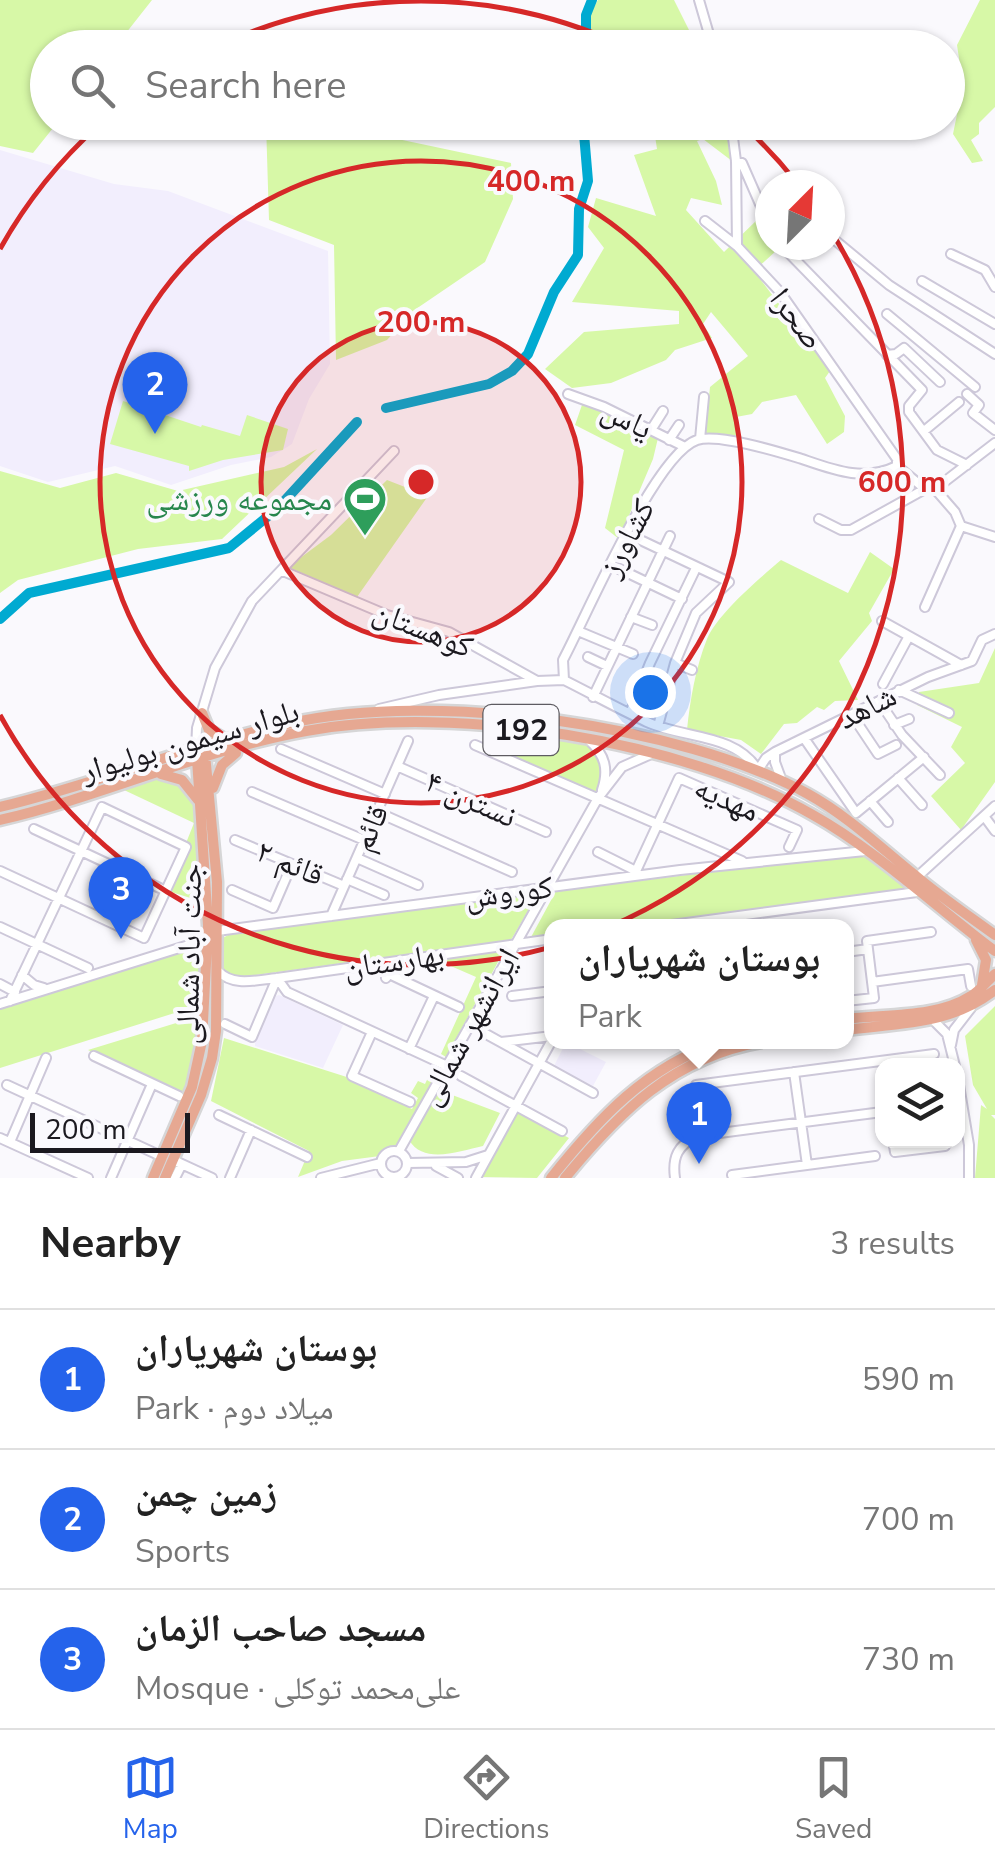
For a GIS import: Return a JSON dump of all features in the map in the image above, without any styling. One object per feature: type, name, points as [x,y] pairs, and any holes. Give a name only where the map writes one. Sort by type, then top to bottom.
[{"type":"main road","name":"بلوار سیمون بولیوار","points":[[0,820],[159,774],[227,740],[290,723],[368,711],[478,714],[563,722],[697,750],[782,781],[864,833],[995,935]]},
{"type":"main road","points":[[201,717],[210,730],[227,740]]},
{"type":"main road","name":"بلوار سیمون بولیوار","points":[[0,807],[304,731],[386,722],[515,729],[656,753],[698,763],[748,782],[795,804],[842,833],[995,952]]},
{"type":"main road","points":[[211,794],[222,765],[245,747]]},
{"type":"main road","name":"جنت آباد شمالی","points":[[154,1178],[173,1160],[202,1040],[212,935],[211,794],[201,754]]},
{"type":"main road","name":"جنت آباد شمالی","points":[[165,1178],[201,1096],[212,1058],[218,971],[200,806],[201,754]]},
{"type":"main road","points":[[159,774],[182,780],[193,790],[200,806]]},
{"type":"main road","points":[[854,1018],[944,1007],[968,998],[986,960],[973,934]]},
{"type":"main road","points":[[976,987],[995,974]]},
{"type":"main road","points":[[854,1029],[933,1020],[971,1008],[995,990]]},
{"type":"main road","points":[[551,1178],[608,1112],[644,1080],[700,1049]]},
{"type":"main road","points":[[565,1178],[614,1119],[663,1079],[710,1056],[736,1049]]},
{"type":"street","points":[[699,0],[708,30]]},
{"type":"street","points":[[733,140],[737,246]]},
{"type":"street","points":[[736,161],[742,163],[755,192]]},
{"type":"street","name":"صحرا","points":[[705,221],[737,246],[780,292],[897,459],[897,466]]},
{"type":"street","points":[[845,249],[888,285],[995,354]]},
{"type":"street","points":[[951,254],[985,270],[995,287]]},
{"type":"street","points":[[795,260],[922,390],[908,409],[937,450],[966,465]]},
{"type":"street","points":[[922,280],[995,324]]},
{"type":"street","points":[[887,314],[975,387]]},
{"type":"street","points":[[887,355],[904,348],[940,382]]},
{"type":"street","name":"یاس","points":[[568,394],[685,447]]},
{"type":"street","points":[[967,394],[979,405],[972,413],[995,430]]},
{"type":"street","points":[[704,398],[700,439],[770,449],[852,474],[880,474],[897,466],[955,512],[961,526],[924,606]]},
{"type":"street","points":[[924,431],[959,402]]},
{"type":"street","points":[[651,430],[664,411]]},
{"type":"street","points":[[669,440],[679,426]]},
{"type":"street","name":"کشاورز","points":[[564,680],[564,660],[642,502],[685,447],[700,439]]},
{"type":"street","points":[[819,520],[851,530],[930,489],[995,444]]},
{"type":"street","name":"جنت آباد شمالی","points":[[201,754],[201,717],[215,668],[236,626],[252,601],[394,451]]},
{"type":"street","points":[[961,526],[995,537]]},
{"type":"street","points":[[632,536],[728,582],[696,613],[675,663],[658,726]]},
{"type":"street","points":[[594,697],[670,536]]},
{"type":"street","points":[[611,565],[682,599]]},
{"type":"street","points":[[632,711],[650,663],[696,568]]},
{"type":"street","name":"کوهستان","points":[[282,571],[386,615],[449,632],[537,681]]},
{"type":"street","points":[[631,617],[652,626]]},
{"type":"street","points":[[882,622],[961,665],[972,661],[982,640],[995,634]]},
{"type":"street","points":[[578,631],[650,663]]},
{"type":"street","points":[[883,684],[909,636]]},
{"type":"street","points":[[588,657],[607,666]]},
{"type":"street","points":[[675,663],[692,670]]},
{"type":"street","name":"شاهد","points":[[758,770],[775,752],[899,690],[961,665]]},
{"type":"street","points":[[368,711],[440,695],[564,680],[658,726],[718,741],[748,754],[758,770]]},
{"type":"street","points":[[899,690],[949,713]]},
{"type":"street","points":[[879,701],[894,725],[940,775]]},
{"type":"street","points":[[852,715],[878,754],[896,745]]},
{"type":"street","points":[[894,725],[909,719]]},
{"type":"street","points":[[804,738],[856,813],[924,757]]},
{"type":"street","name":"قائم","points":[[331,916],[408,740]]},
{"type":"street","points":[[589,740],[606,765],[598,798]]},
{"type":"street","points":[[475,745],[746,863]]},
{"type":"street","points":[[280,749],[385,794]]},
{"type":"street","points":[[775,752],[782,781]]},
{"type":"street","name":"ایرانشهر شمالی","points":[[400,1150],[598,798],[622,767],[656,753]]},
{"type":"street","name":"نسترن ۴","points":[[397,766],[546,832]]},
{"type":"street","name":"مهدیه","points":[[598,852],[636,871],[680,778],[796,830],[789,847]]},
{"type":"street","points":[[898,778],[922,805]]},
{"type":"street","points":[[252,792],[364,840]]},
{"type":"street","points":[[870,801],[888,822]]},
{"type":"street","points":[[917,877],[995,806]]},
{"type":"street","points":[[0,871],[59,898],[144,938],[186,847],[102,807],[59,898],[22,975],[13,996],[0,984]]},
{"type":"street","points":[[377,812],[512,872]]},
{"type":"street","points":[[984,816],[995,831]]},
{"type":"street","points":[[34,829],[166,891]]},
{"type":"street","points":[[801,856],[836,848],[842,833]]},
{"type":"street","name":"قائم ۲","points":[[235,840],[384,895]]},
{"type":"street","name":"کوروش","points":[[0,1004],[13,996],[212,935],[548,887],[866,851]]},
{"type":"street","points":[[357,858],[418,886]]},
{"type":"street","points":[[232,890],[272,908],[292,864]]},
{"type":"street","points":[[733,919],[917,892]]},
{"type":"street","points":[[0,927],[88,968]]},
{"type":"street","points":[[854,949],[931,932]]},
{"type":"street","name":"بهارستان","points":[[236,981],[544,940]]},
{"type":"street","points":[[854,1000],[874,998],[867,945]]},
{"type":"street","points":[[872,982],[968,969],[976,987]]},
{"type":"street","points":[[218,971],[236,981]]},
{"type":"street","points":[[386,978],[389,974],[459,1008]]},
{"type":"street","points":[[22,975],[34,985],[49,988]]},
{"type":"street","points":[[224,1024],[252,1037],[276,978],[287,992],[447,1066]]},
{"type":"street","points":[[217,998],[236,981]]},
{"type":"street","points":[[512,996],[544,992]]},
{"type":"street","points":[[409,1050],[434,996]]},
{"type":"street","points":[[954,1058],[954,1030],[971,1008]]},
{"type":"street","points":[[933,1020],[942,1026],[952,1045]]},
{"type":"street","points":[[372,1032],[352,1076],[410,1102]]},
{"type":"street","points":[[486,1034],[594,1093]]},
{"type":"street","points":[[500,1042],[544,1039]]},
{"type":"street","points":[[476,1178],[546,1049]]},
{"type":"street","points":[[911,1058],[934,1054]]},
{"type":"street","points":[[94,1056],[179,1096]]},
{"type":"street","points":[[10,1142],[46,1058]]},
{"type":"street","points":[[696,1085],[875,1064]]},
{"type":"street","points":[[794,1072],[807,1165]]},
{"type":"street","points":[[462,1076],[562,1131]]},
{"type":"street","points":[[111,1178],[152,1084]]},
{"type":"street","points":[[8,1085],[212,1178]]},
{"type":"street","points":[[674,1178],[676,1152],[684,1142],[697,1136],[875,1113]]},
{"type":"street","points":[[219,1115],[307,1156]]},
{"type":"street","points":[[965,1128],[969,1178]]},
{"type":"street","points":[[230,1178],[251,1130]]},
{"type":"street","points":[[0,1138],[88,1178]]},
{"type":"street","points":[[894,1148],[894,1152],[928,1148]]},
{"type":"street","points":[[322,1178],[381,1163],[400,1150],[406,1154],[408,1163]]},
{"type":"street","points":[[381,1163],[385,1177],[396,1176],[408,1163],[478,1160],[488,1155]]},
{"type":"street","points":[[732,1175],[875,1156]]},
{"type":"street","points":[[173,1160],[175,1178]]},
{"type":"street","points":[[432,1164],[458,1178]]},
{"type":"shaded area","points":[[0,150],[114,184],[168,191],[328,251],[330,364],[309,399],[292,444],[271,457],[231,465],[171,485],[115,466],[48,482],[0,466]]},
{"type":"shaded area","points":[[279,995],[343,1025],[323,1068],[255,1046]]},
{"type":"shaded area","points":[[562,1049],[580,1049],[606,1062],[593,1086],[554,1066]]},
{"type":"green space","points":[[0,0],[152,0],[128,30],[30,30],[30,140],[43,140],[33,153],[0,146]]},
{"type":"green space","points":[[598,0],[674,0],[689,30],[589,30],[589,15]]},
{"type":"green space","points":[[980,0],[995,0],[995,107],[979,123],[979,134],[971,140],[983,161],[972,163],[957,140],[965,140],[965,30]]},
{"type":"green space","points":[[267,140],[402,140],[511,163],[513,199],[485,262],[413,311],[387,340],[336,360],[334,245],[269,220]]},
{"type":"green space","points":[[656,140],[700,140],[697,141],[716,181],[722,205],[691,198],[686,210],[724,252],[755,222],[755,260],[766,260],[754,271],[830,371],[825,378],[845,416],[844,432],[827,444],[796,395],[762,402],[752,414],[736,417],[737,438],[705,435],[710,387],[748,356],[711,312],[703,324],[712,338],[675,350],[666,360],[611,383],[572,388],[545,369],[584,332],[679,324],[679,311],[572,302],[604,248],[588,227],[596,198],[656,216],[634,155],[657,149]]},
{"type":"green space","points":[[704,140],[729,140],[732,161]]},
{"type":"green space","points":[[123,401],[240,436],[247,415],[288,429],[283,450],[223,460],[189,471],[189,466],[110,444]]},
{"type":"green space","points":[[583,402],[658,438],[619,539],[605,528],[624,450],[575,425]]},
{"type":"green space","points":[[317,449],[222,539],[138,549],[18,580],[0,593],[0,471],[60,488],[116,473],[178,491],[284,467]]},
{"type":"green space","name":"مجموعه ورزشی","points":[[387,480],[428,496],[357,597],[288,567],[331,535]]},
{"type":"green space","points":[[870,552],[894,569],[869,613],[872,621],[839,661],[858,700],[835,701],[824,710],[817,707],[797,723],[784,724],[761,754],[741,740],[687,730],[694,683],[707,639],[740,596],[781,560],[848,593]]},
{"type":"green space","points":[[995,648],[995,782],[961,830],[931,796],[965,763],[951,747],[962,727],[917,705],[919,692],[979,683]]},
{"type":"green space","points":[[494,731],[589,745],[602,769],[596,796],[487,748]]},
{"type":"green space","points":[[159,778],[180,781],[195,801],[200,901],[168,891],[189,846],[186,843],[194,823],[124,790]]},
{"type":"green space","points":[[857,854],[908,889],[679,919],[544,919],[544,937],[530,939],[556,891]]},
{"type":"green space","points":[[539,892],[511,940],[234,978],[220,971],[221,939],[230,934]]},
{"type":"green space","points":[[193,948],[202,953],[200,1005],[0,1068],[0,1007]]},
{"type":"green space","points":[[504,951],[446,1057],[441,1054],[476,977],[437,960]]},
{"type":"green space","points":[[995,1006],[995,1115],[991,1115],[995,1119],[995,1178],[975,1178],[981,1105],[987,1109],[973,1085],[965,1036]]},
{"type":"green space","points":[[199,1016],[197,1045],[184,1095],[88,1050]]},
{"type":"green space","points":[[224,1038],[353,1079],[412,1109],[418,1098],[411,1093],[418,1081],[425,1084],[434,1065],[440,1068],[397,1144],[380,1156],[342,1161],[298,1177],[309,1151],[211,1101]]},
{"type":"green space","points":[[439,1090],[500,1113],[483,1146],[433,1154],[416,1148],[409,1140]]},
{"type":"green space","points":[[517,1111],[569,1138],[537,1178],[479,1177]]},
{"type":"waterway","points":[[586,30],[592,0]]},
{"type":"waterway","points":[[386,408],[489,384],[512,371],[528,354],[554,292],[578,255],[579,209],[588,181],[585,140]]},
{"type":"waterway","points":[[0,619],[29,593],[229,548],[278,508],[357,422]]},
{"type":"place","name":"زمین چمن","points":[[155,434]]},
{"type":"place","name":"مجموعه ورزشی","points":[[365,537]]},
{"type":"place","name":"مسجد صاحب الزمان","points":[[121,939]]},
{"type":"place","name":"بوستان شهریاران","points":[[699,1164]]}]
